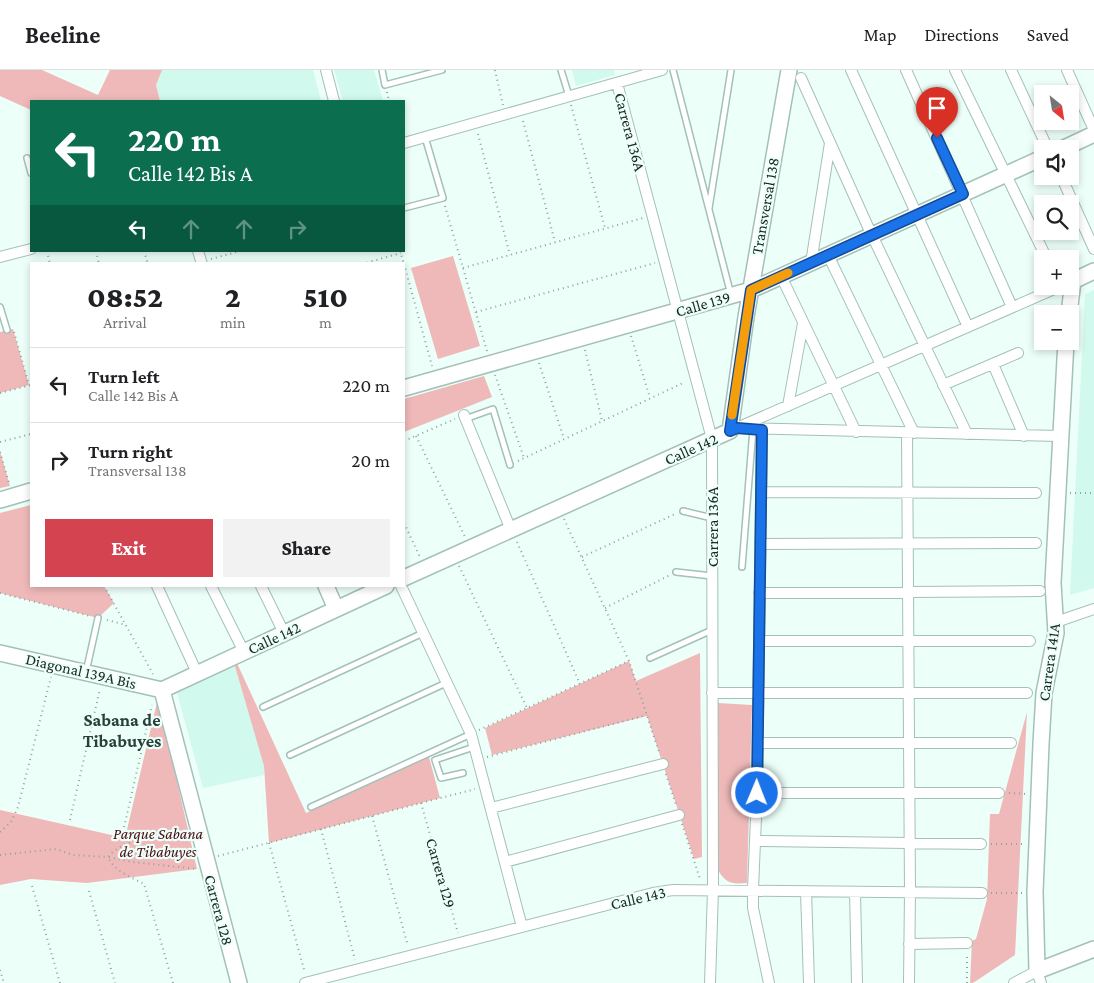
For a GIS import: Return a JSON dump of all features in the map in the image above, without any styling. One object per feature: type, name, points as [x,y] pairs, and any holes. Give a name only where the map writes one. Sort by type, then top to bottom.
[{"type":"street","points":[[326,70],[334,100]]},
{"type":"street","points":[[405,143],[662,70]]},
{"type":"street","points":[[851,70],[968,327]]},
{"type":"street","points":[[906,70],[963,194],[1012,308]]},
{"type":"street","points":[[955,70],[1043,250]]},
{"type":"street","points":[[1011,70],[1044,140]]},
{"type":"street","points":[[1067,70],[1094,130]]},
{"type":"street","points":[[795,74],[830,142],[967,434]]},
{"type":"street","name":"Transversal 138","points":[[734,429],[751,290],[795,74]]},
{"type":"street","name":"Carrera 136A","points":[[617,83],[712,439],[712,693],[708,889],[710,983]]},
{"type":"street","points":[[1079,141],[1094,134]]},
{"type":"street","points":[[811,263],[830,142]]},
{"type":"street","name":"Calle 139","points":[[405,388],[751,290],[1034,162]]},
{"type":"street","points":[[1064,185],[1094,249]]},
{"type":"street","points":[[0,257],[30,249]]},
{"type":"street","points":[[828,255],[881,365],[911,433],[906,492],[910,843],[909,983]]},
{"type":"street","name":"Calle 142","points":[[1079,279],[1094,272]]},
{"type":"street","points":[[781,276],[856,432]]},
{"type":"street","name":"Calle 142","points":[[405,578],[734,429],[1042,295]]},
{"type":"street","points":[[788,406],[803,323]]},
{"type":"street","name":"Carrera 141A","points":[[1039,977],[1035,892],[1039,794],[1044,693],[1054,645],[1056,622],[1053,583],[1065,350]]},
{"type":"street","points":[[943,385],[1018,353]]},
{"type":"street","points":[[992,364],[1024,436]]},
{"type":"street","points":[[464,417],[511,530]]},
{"type":"street","points":[[734,429],[1060,436]]},
{"type":"street","points":[[757,429],[761,492],[758,743],[753,908],[769,983]]},
{"type":"street","points":[[0,500],[30,491]]},
{"type":"street","points":[[761,492],[1036,493]]},
{"type":"street","points":[[760,544],[1036,543]]},
{"type":"street","points":[[157,587],[198,673]]},
{"type":"street","points":[[212,587],[244,652]]},
{"type":"street","points":[[261,587],[284,633]]},
{"type":"street","points":[[326,587],[336,608]]},
{"type":"street","name":"Calle 142","points":[[159,689],[198,673],[384,587]]},
{"type":"street","points":[[401,587],[472,734],[522,927]]},
{"type":"street","points":[[759,593],[1040,591]]},
{"type":"street","points":[[1056,622],[1094,609]]},
{"type":"street","points":[[759,642],[1030,641]]},
{"type":"street","name":"Diagonal 139A Bis","points":[[0,653],[159,689]]},
{"type":"street","name":"Carrera 128","points":[[159,689],[208,864],[238,983]]},
{"type":"street","points":[[712,693],[1027,693]]},
{"type":"street","points":[[758,743],[1011,743]]},
{"type":"street","points":[[491,808],[663,764]]},
{"type":"street","points":[[757,793],[999,793]]},
{"type":"street","points":[[505,862],[679,815]]},
{"type":"street","points":[[755,841],[981,844]]},
{"type":"street","name":"Calle 143","points":[[306,983],[653,893],[673,890],[982,893]]},
{"type":"street","points":[[806,891],[808,983]]},
{"type":"street","points":[[855,892],[857,983]]},
{"type":"street","points":[[909,944],[967,943]]},
{"type":"street","points":[[1014,983],[1039,977],[1060,960],[1094,949]]},
{"type":"lane","points":[[382,70],[385,85],[442,70]]},
{"type":"lane","points":[[561,70],[569,96]]},
{"type":"lane","points":[[672,70],[731,295]]},
{"type":"lane","points":[[709,210],[731,70]]},
{"type":"lane","points":[[405,208],[443,198],[426,137]]},
{"type":"lane","points":[[27,158],[30,169]]},
{"type":"lane","points":[[0,307],[7,330]]},
{"type":"lane","points":[[464,417],[493,409],[510,465]]},
{"type":"lane","points":[[742,567],[757,429]]},
{"type":"lane","points":[[682,511],[712,518]]},
{"type":"lane","points":[[676,572],[712,576]]},
{"type":"lane","points":[[86,672],[98,618]]},
{"type":"lane","points":[[650,658],[712,630]]},
{"type":"lane","points":[[263,707],[423,633]]},
{"type":"lane","points":[[290,755],[447,683]]},
{"type":"lane","points":[[311,807],[472,734]]},
{"type":"lane","points":[[464,772],[441,778],[435,760],[475,747]]},
{"type":"path","points":[[494,70],[506,114]]},
{"type":"path","points":[[569,96],[605,228]]},
{"type":"path","points":[[521,110],[555,242]]},
{"type":"path","points":[[475,123],[510,254]]},
{"type":"path","points":[[443,198],[488,355]]},
{"type":"path","points":[[463,268],[652,215]]},
{"type":"path","points":[[200,259],[235,252]]},
{"type":"path","points":[[368,262],[400,252]]},
{"type":"path","points":[[476,312],[665,261]]},
{"type":"path","points":[[405,268],[433,371]]},
{"type":"path","points":[[0,393],[30,385],[13,328]]},
{"type":"path","points":[[630,333],[650,398]]},
{"type":"path","points":[[584,346],[602,421]]},
{"type":"path","points":[[538,359],[564,439]]},
{"type":"path","points":[[494,371],[524,458]]},
{"type":"path","points":[[510,465],[696,377]]},
{"type":"path","points":[[405,441],[464,417]]},
{"type":"path","points":[[0,442],[30,434]]},
{"type":"path","points":[[416,436],[470,548]]},
{"type":"path","points":[[0,452],[10,487]]},
{"type":"path","points":[[1070,493],[1092,493]]},
{"type":"path","points":[[559,508],[629,661],[679,815],[708,889]]},
{"type":"path","points":[[582,557],[682,511]]},
{"type":"path","points":[[405,525],[426,568]]},
{"type":"path","points":[[511,530],[580,684]]},
{"type":"path","points":[[455,555],[527,708]]},
{"type":"path","points":[[605,608],[676,572]]},
{"type":"path","points":[[105,587],[159,689],[123,832]]},
{"type":"path","points":[[0,593],[126,625]]},
{"type":"path","points":[[472,734],[629,661]]},
{"type":"path","points":[[0,832],[11,822],[18,807],[54,666]]},
{"type":"path","points":[[70,820],[102,676]]},
{"type":"path","points":[[478,759],[647,716]]},
{"type":"path","points":[[0,855],[56,849],[73,856],[108,856],[182,869],[208,864],[269,843],[485,786]]},
{"type":"path","points":[[999,793],[1039,794]]},
{"type":"path","name":"Carrera 129","points":[[420,803],[461,942]]},
{"type":"path","points":[[372,816],[411,956]]},
{"type":"path","points":[[321,829],[358,969]]},
{"type":"path","points":[[108,856],[119,846],[133,842],[199,831]]},
{"type":"path","points":[[269,843],[306,983]]},
{"type":"path","points":[[981,844],[1037,844]]},
{"type":"path","points":[[108,856],[111,864],[118,870],[144,884],[173,983]]},
{"type":"path","points":[[32,886],[60,983]]},
{"type":"path","points":[[89,891],[115,983]]},
{"type":"path","points":[[982,893],[1035,892]]},
{"type":"path","points":[[967,943],[967,983]]},
{"type":"path","points":[[0,970],[4,983]]},
{"type":"shaded area","points":[[162,70],[313,70],[321,100],[160,100],[156,85]]},
{"type":"shaded area","points":[[334,70],[374,70],[383,100],[343,100]]},
{"type":"shaded area","points":[[572,70],[614,70],[615,75],[576,86]]},
{"type":"shaded area","points":[[1094,290],[1094,588],[1070,595],[1085,294]]},
{"type":"shaded area","points":[[234,663],[264,766],[264,775],[203,788],[176,689]]},
{"type":"green space","points":[[0,70],[42,70],[98,95],[110,70],[162,70],[156,85],[160,100],[30,100],[30,110],[0,96]]},
{"type":"green space","points":[[453,256],[480,346],[438,359],[411,268]]},
{"type":"green space","points":[[13,329],[29,385],[0,393],[0,332]]},
{"type":"green space","points":[[484,376],[492,397],[405,432],[405,399]]},
{"type":"green space","points":[[0,451],[10,486],[0,488]]},
{"type":"green space","points":[[30,505],[30,587],[105,587],[114,603],[98,618],[0,593],[0,513]]},
{"type":"green space","points":[[700,653],[702,857],[694,859],[647,716],[492,755],[485,728],[629,661],[636,681]]},
{"type":"green space","points":[[236,661],[306,813],[429,757],[440,798],[269,843],[264,766],[234,663]]},
{"type":"green space","name":"Parque Sabana de Tibabuyes","points":[[158,698],[197,869],[87,883],[31,879],[0,885],[0,810],[125,838]]},
{"type":"green space","points":[[718,703],[752,705],[747,883],[727,881],[718,870]]},
{"type":"green space","points":[[1027,712],[1015,955],[973,983],[970,983],[972,941],[976,939],[987,899],[990,814],[999,814]]},
{"type":"slow traffic","points":[[732,415],[751,290],[788,273]]},
{"type":"district","name":"Sabana de Tibabuyes","points":[[122,730]]},
{"type":"route","points":[[757,793],[762,430],[737,428],[730,431],[751,290],[963,194],[937,138]]}]
